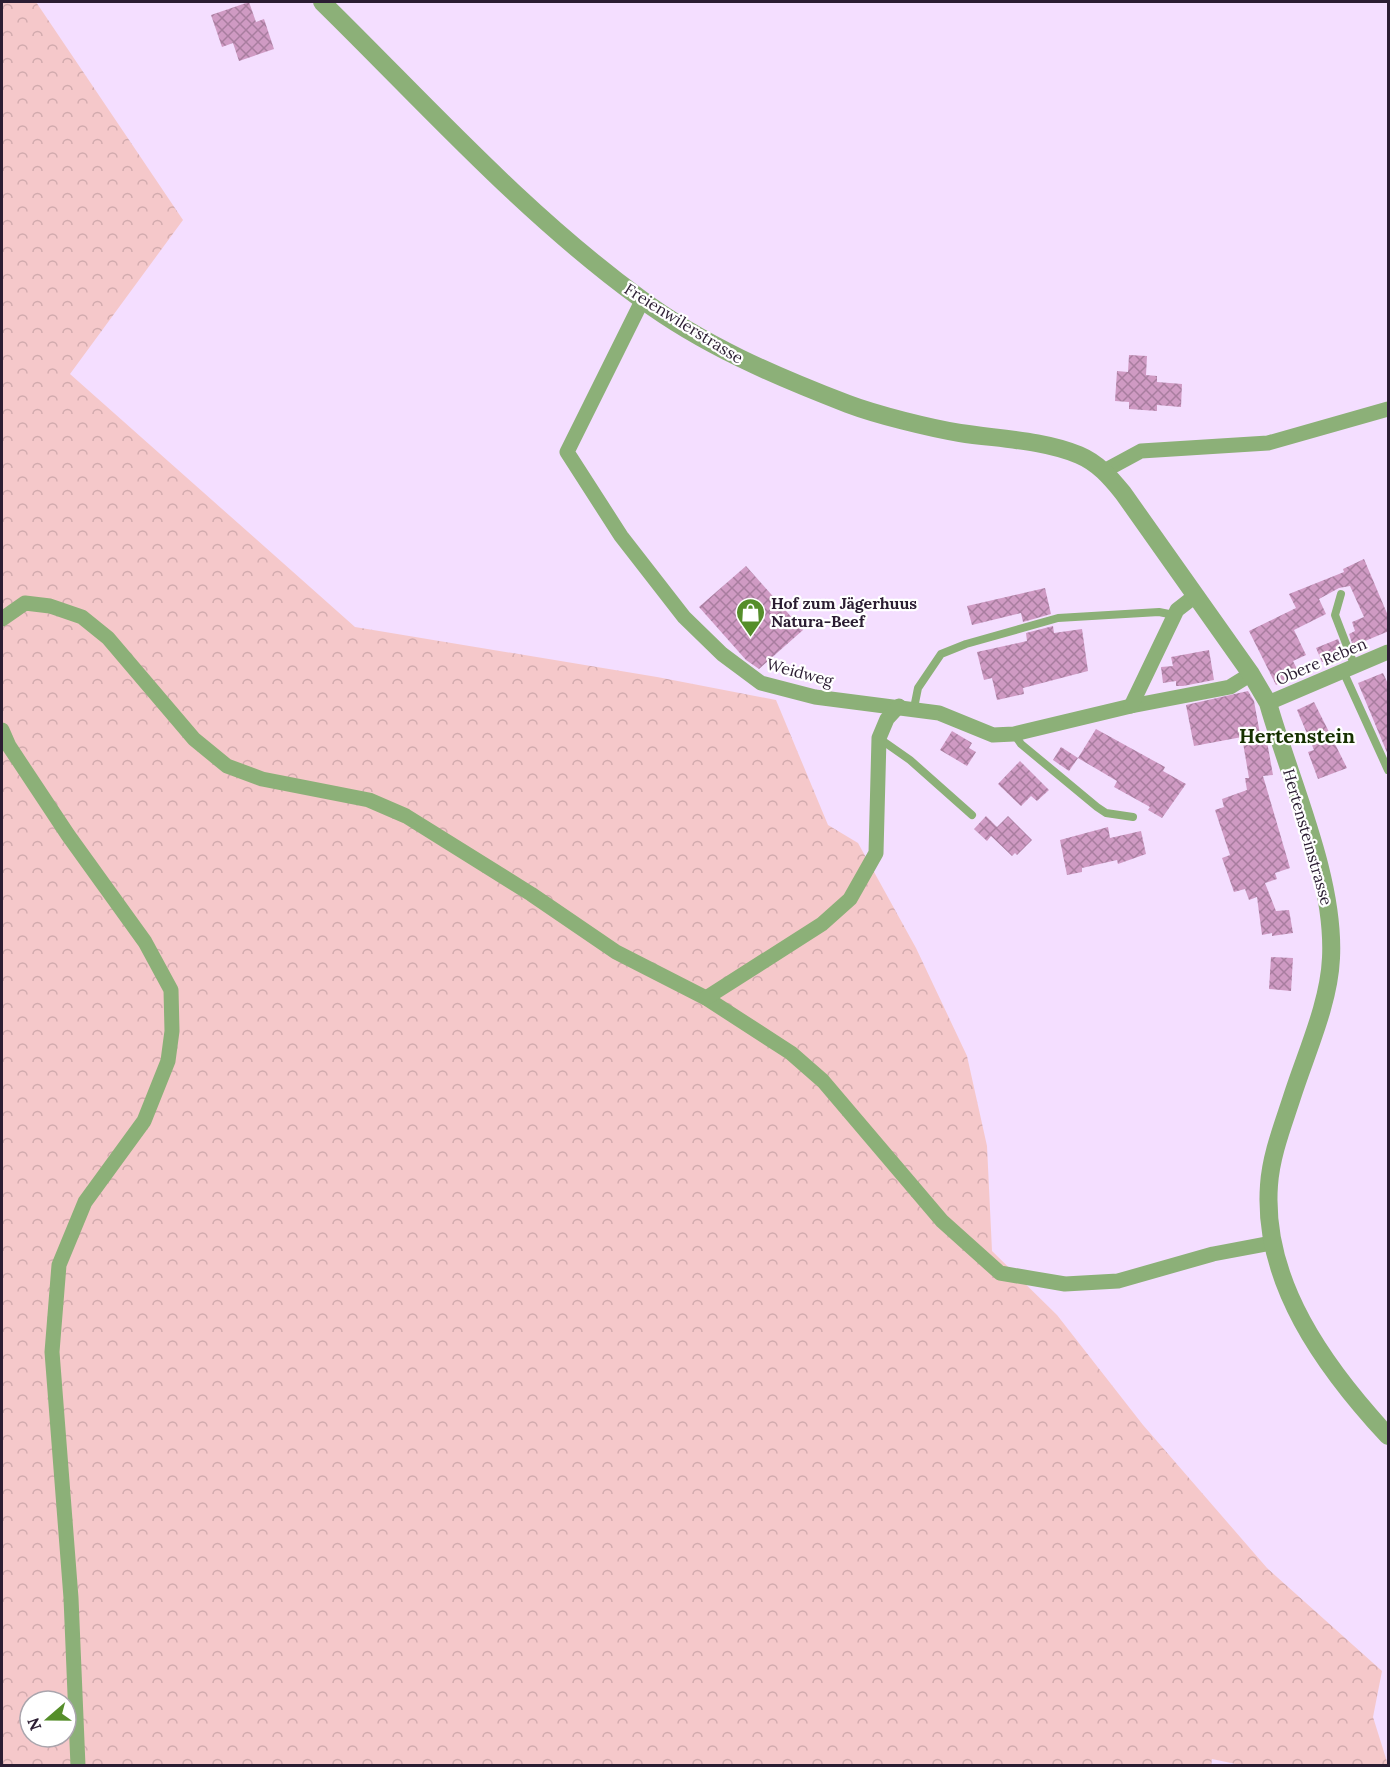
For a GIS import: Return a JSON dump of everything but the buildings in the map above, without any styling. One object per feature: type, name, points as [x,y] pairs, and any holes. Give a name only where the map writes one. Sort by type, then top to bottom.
[{"type":"street","name":"Freienwilerstrasse","points":[[322,2],[522,200],[581,253],[642,301],[738,359],[851,405],[956,432],[1036,444],[1080,456],[1104,471]]},
{"type":"street","name":"Weidweg","points":[[642,301],[567,452],[621,536],[684,617],[722,654],[761,683],[815,697],[939,713],[993,735],[1014,734],[1131,706],[1230,687],[1251,674]]},
{"type":"street","points":[[1104,471],[1141,451],[1268,443],[1389,409]]},
{"type":"street","name":"Hertensteinstrasse","points":[[1104,471],[1123,493],[1251,674],[1268,703],[1329,904],[1332,937],[1327,983],[1278,1142],[1271,1174],[1271,1243],[1287,1294],[1308,1331],[1334,1370],[1389,1436]]},
{"type":"street","points":[[1131,706],[1174,615],[1195,596]]},
{"type":"street","points":[[2,619],[25,603],[50,606],[82,617],[108,638],[194,739],[227,766],[262,779],[369,800],[406,816],[531,894],[616,952],[706,998],[791,1053],[823,1081],[942,1221],[1000,1273],[1065,1284],[1118,1281],[1213,1254],[1271,1243]]},
{"type":"street","name":"Obere Reben","points":[[1268,703],[1389,652]]},
{"type":"street","points":[[706,998],[822,924],[850,899],[876,854],[879,738],[887,719],[906,707]]},
{"type":"street","points":[[2,730],[9,747],[68,835],[145,942],[171,990],[172,1031],[168,1060],[144,1121],[85,1202],[59,1265],[52,1352],[71,1598],[78,1766]]},
{"type":"lane","points":[[1341,594],[1335,615],[1349,669],[1389,770]]},
{"type":"lane","points":[[906,707],[941,654],[966,644],[1058,618],[1159,612],[1174,615]]},
{"type":"lane","points":[[1014,734],[1021,744],[1097,807],[1106,813],[1133,817]]},
{"type":"lane","points":[[879,738],[910,760],[972,815]]},
{"type":"green space","points":[[2,2],[36,2],[183,220],[70,374],[355,627],[657,677],[776,700],[828,825],[858,843],[916,948],[967,1056],[987,1146],[992,1251],[1057,1315],[1143,1425],[1267,1568],[1382,1671],[1373,1717],[1388,1765],[1245,1766],[1212,1759],[1211,1766],[2,1766]]},
{"type":"place","name":"Hof zum Jägerhuus Natura-Beef","points":[[750,638]]},
{"type":"district","name":"Hertenstein","points":[[1297,735]]}]
